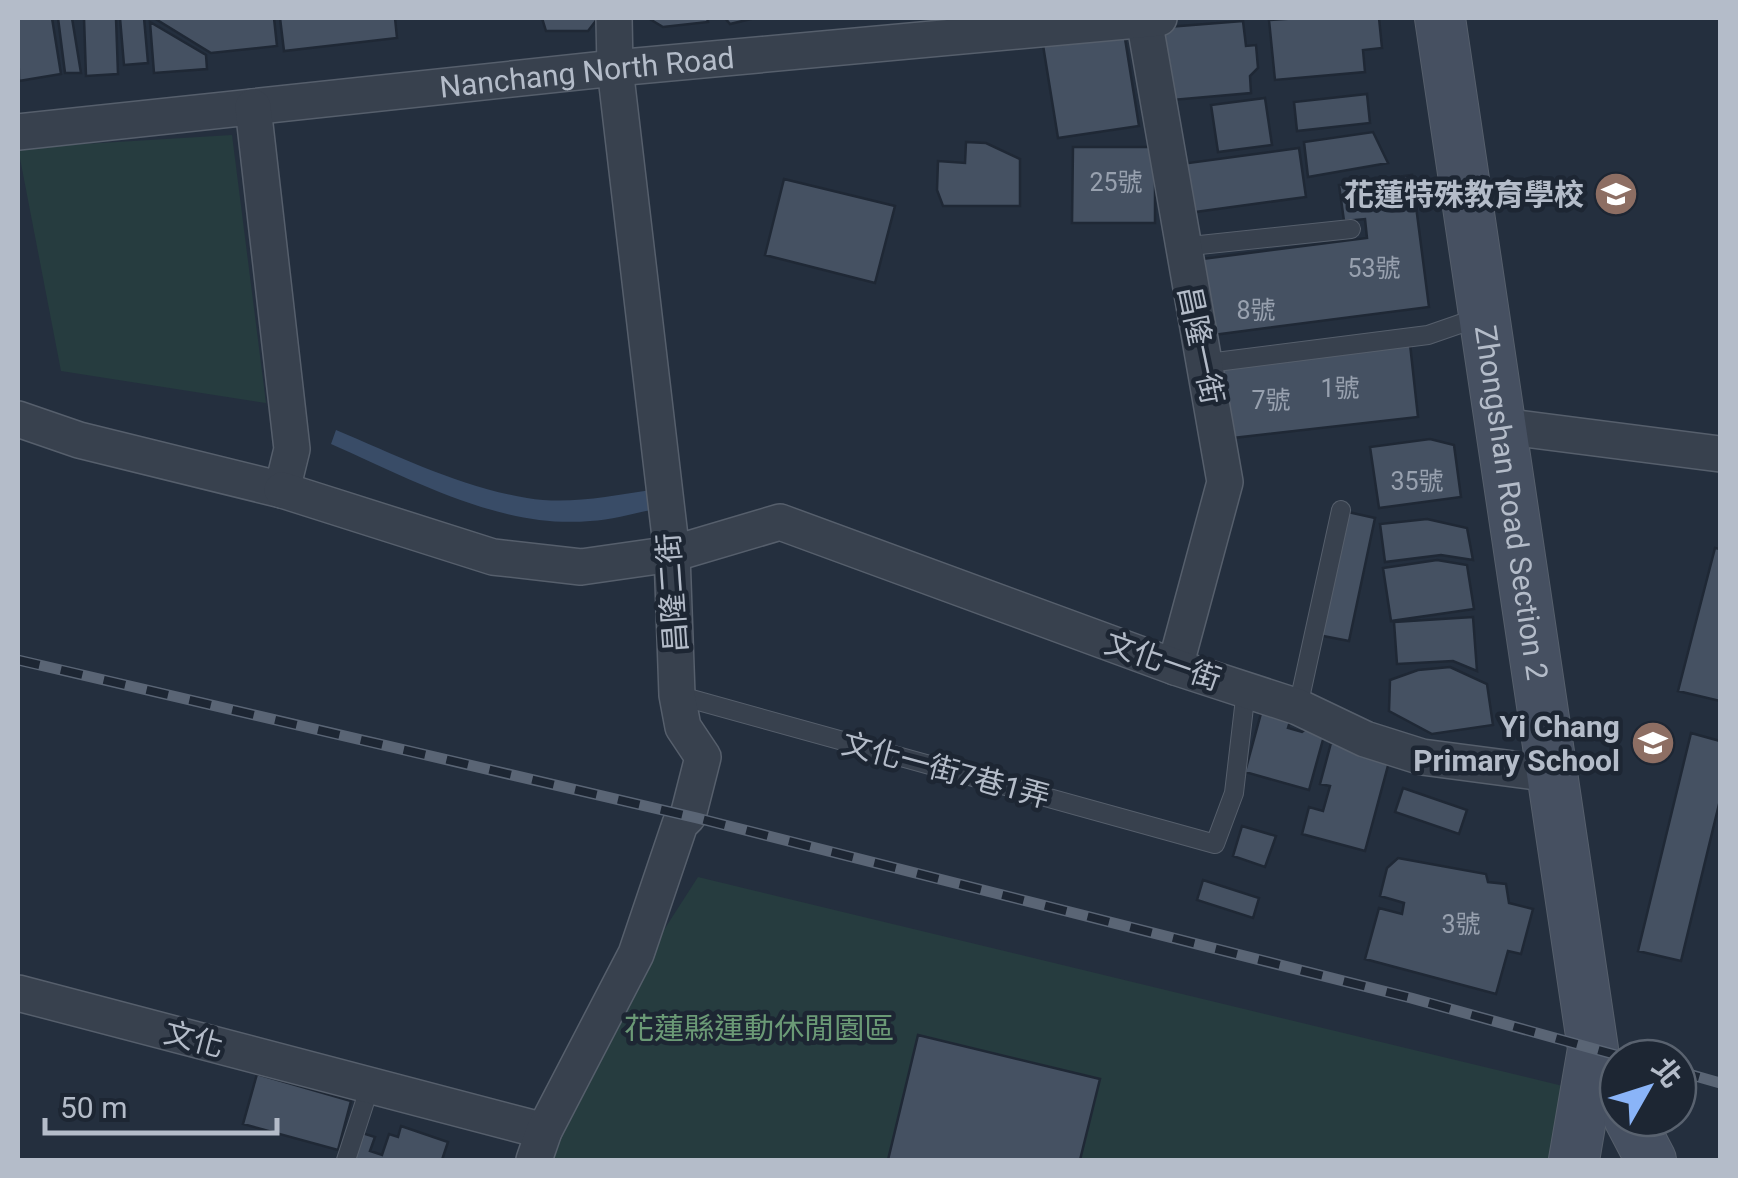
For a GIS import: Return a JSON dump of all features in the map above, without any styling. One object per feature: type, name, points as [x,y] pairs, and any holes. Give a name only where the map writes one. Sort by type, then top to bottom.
[{"type":"street","name":"昌隆二街","points":[[539,1146],[636,954],[680,824],[688,816],[703,757],[683,727],[678,696],[672,554],[615,68],[614,18]]},
{"type":"street","name":"Nanchang North Road","points":[[18,132],[615,68],[1152,18]]},
{"type":"street","name":"昌隆一街","points":[[1152,18],[1181,247],[1207,368],[1225,482],[1175,667]]},
{"type":"street","name":"Zhongshan Road Section 2","points":[[1440,18],[1593,1049]]},
{"type":"street","points":[[253,106],[292,449],[282,490]]},
{"type":"street","points":[[18,418],[79,440],[282,490],[493,558],[581,567],[672,554]]},
{"type":"street","points":[[1502,426],[1720,454]]},
{"type":"street","name":"文化一街","points":[[672,554],[780,522],[1175,667],[1298,707],[1364,739],[1422,757],[1552,774]]},
{"type":"street","name":"文化","points":[[18,993],[370,1086],[539,1146]]},
{"type":"street","points":[[1593,1049],[1598,1059]]},
{"type":"street","points":[[1574,1160],[1593,1049]]},
{"type":"lane","points":[[1181,247],[1351,229]]},
{"type":"lane","points":[[1207,368],[1208,363],[1428,335],[1485,315]]},
{"type":"lane","points":[[1298,707],[1341,510]]},
{"type":"lane","name":"文化一街7巷1弄","points":[[678,696],[1215,844],[1234,793],[1246,690]]},
{"type":"lane","points":[[346,1160],[370,1086]]},
{"type":"green space","points":[[232,135],[266,403],[61,371],[18,148]]},
{"type":"green space","name":"花蓮縣運動休閒園區","points":[[698,877],[1567,1087],[1552,1160],[516,1160]]},
{"type":"water","points":[[336,430],[430,470],[502,493],[558,501],[651,490],[651,510],[598,520],[556,521],[490,509],[424,486],[331,444]]},
{"type":"building","points":[[18,18],[52,18],[61,74],[19,81]]},
{"type":"building","points":[[58,18],[72,18],[81,73],[65,73]]},
{"type":"building","points":[[84,18],[116,18],[118,74],[86,76]]},
{"type":"building","points":[[120,18],[144,18],[148,63],[124,65]]},
{"type":"building","points":[[154,18],[274,18],[277,46],[211,53]]},
{"type":"building","points":[[280,18],[395,18],[397,38],[284,51]]},
{"type":"building","points":[[542,18],[598,18],[588,31],[546,31]]},
{"type":"building","points":[[648,18],[707,18],[708,22],[663,27]]},
{"type":"building","points":[[725,18],[755,18],[730,24]]},
{"type":"building","points":[[1379,18],[1382,48],[1363,50],[1365,72],[1275,80],[1269,20]]},
{"type":"building","points":[[1243,21],[1246,46],[1256,45],[1258,68],[1250,76],[1251,93],[1161,101],[1155,28]]},
{"type":"building","points":[[150,22],[206,55],[207,69],[154,73]]},
{"type":"building","points":[[1123,26],[1139,126],[1058,138],[1042,39]]},
{"type":"building","points":[[1367,94],[1370,123],[1297,131],[1294,102]]},
{"type":"building","points":[[1265,98],[1272,145],[1218,152],[1211,105]]},
{"type":"building","points":[[1373,132],[1388,163],[1308,177],[1304,142]]},
{"type":"building","points":[[966,142],[986,143],[1020,159],[1020,206],[943,206],[937,190],[938,161],[965,163]]},
{"type":"building","points":[[1073,147],[1155,147],[1155,223],[1072,223]]},
{"type":"building","points":[[1299,148],[1306,197],[1188,213],[1181,164]]},
{"type":"building","points":[[1412,175],[1429,307],[1213,335],[1202,259],[1367,238],[1365,219],[1344,221],[1339,185]]},
{"type":"building","points":[[784,179],[895,206],[875,283],[765,255]]},
{"type":"building","points":[[1410,344],[1418,417],[1224,439],[1216,365]]},
{"type":"building","points":[[1430,439],[1454,445],[1461,497],[1379,508],[1370,447]]},
{"type":"building","points":[[1348,512],[1375,518],[1349,641],[1318,635]]},
{"type":"building","points":[[1427,519],[1467,528],[1473,560],[1441,555],[1385,562],[1380,524]]},
{"type":"building","points":[[1715,548],[1720,549],[1720,701],[1678,691]]},
{"type":"building","points":[[1437,560],[1467,565],[1474,609],[1391,621],[1383,568]]},
{"type":"building","points":[[1473,617],[1477,671],[1453,661],[1397,664],[1394,622]]},
{"type":"building","points":[[1450,667],[1487,684],[1493,725],[1432,734],[1389,711],[1390,680],[1418,670]]},
{"type":"building","points":[[1263,706],[1292,715],[1288,728],[1302,732],[1310,726],[1324,736],[1309,790],[1245,772]]},
{"type":"building","points":[[1691,733],[1720,741],[1720,800],[1681,961],[1638,951]]},
{"type":"building","points":[[1331,743],[1393,747],[1365,851],[1302,834],[1309,807],[1323,811],[1330,786],[1320,784]]},
{"type":"building","points":[[1403,788],[1467,810],[1459,834],[1395,812]]},
{"type":"building","points":[[1242,826],[1276,836],[1265,867],[1233,856]]},
{"type":"building","points":[[1398,858],[1486,874],[1488,882],[1506,884],[1509,903],[1533,909],[1521,954],[1508,951],[1496,994],[1365,959],[1379,908],[1402,914],[1404,903],[1380,896],[1387,868]]},
{"type":"building","points":[[1203,880],[1259,898],[1253,918],[1197,900]]},
{"type":"building","points":[[918,1035],[1100,1079],[1080,1160],[888,1160]]},
{"type":"building","points":[[257,1074],[351,1101],[338,1150],[243,1124]]},
{"type":"building","points":[[401,1126],[448,1142],[442,1160],[346,1160],[356,1131],[375,1137],[370,1151],[382,1155],[389,1134],[398,1137]]},
{"type":"railway","points":[[18,660],[697,818],[1411,998],[1598,1050]]},
{"type":"railway","points":[[1698,1077],[1720,1083]]},
{"type":"place","name":"花蓮特殊教育學校","points":[[1616,194]]},
{"type":"place","name":"Yi Chang Primary School","points":[[1653,743]]}]
